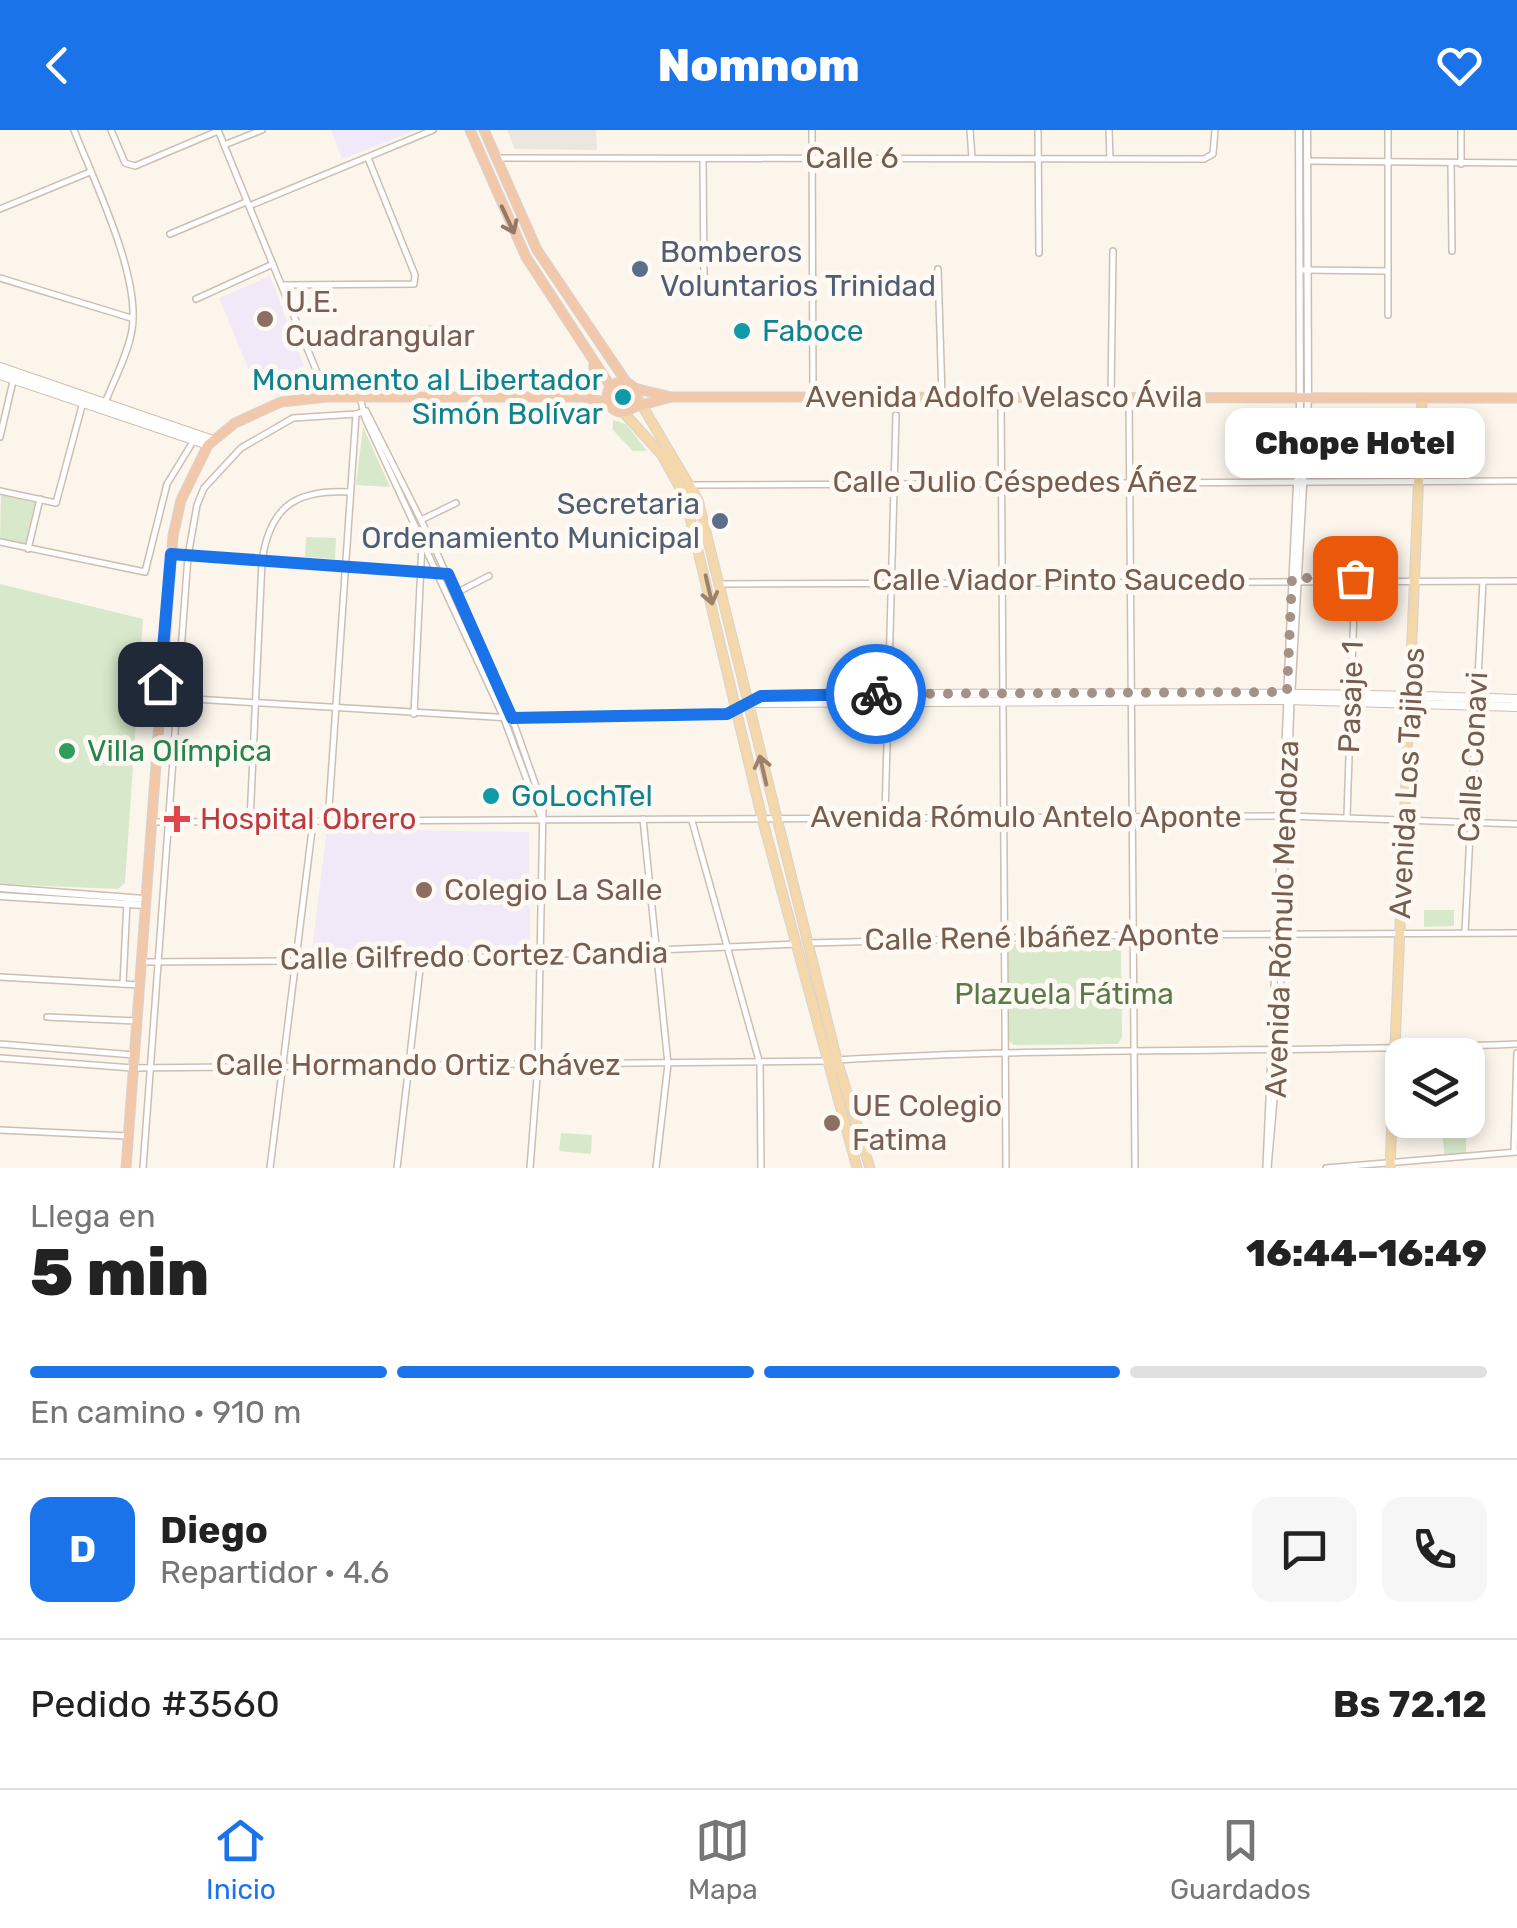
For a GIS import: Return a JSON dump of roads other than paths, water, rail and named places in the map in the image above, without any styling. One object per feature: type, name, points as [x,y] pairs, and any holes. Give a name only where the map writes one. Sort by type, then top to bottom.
[{"type":"highway","points":[[470,130],[526,256],[609,389],[608,403]]},
{"type":"highway","points":[[484,130],[537,250],[635,393]]},
{"type":"highway","points":[[583,397],[593,386],[594,365]]},
{"type":"highway","points":[[583,397],[609,389],[635,393]]},
{"type":"highway","points":[[126,1168],[171,554],[181,500],[210,442],[235,423],[281,402],[328,397],[583,397],[627,410],[635,393]]},
{"type":"highway","name":"Avenida Adolfo Velasco Ávila","points":[[635,393],[670,397]]},
{"type":"highway","name":"Avenida Adolfo Velasco Ávila","points":[[635,393],[670,397],[1517,398]]},
{"type":"main road","points":[[0,367],[14,376],[194,440],[210,442]]},
{"type":"main road","points":[[0,375],[14,376]]},
{"type":"main road","points":[[635,393],[693,485],[720,584],[857,1168]]},
{"type":"main road","name":"Avenida Los Tajibos","points":[[1396,1038],[1422,398]]},
{"type":"main road","points":[[84,400],[105,403],[210,442]]},
{"type":"main road","points":[[627,410],[662,455],[685,497],[762,818],[802,944]]},
{"type":"main road","points":[[748,704],[766,695],[1289,696],[1476,702],[1517,707]]},
{"type":"main road","points":[[1476,702],[1517,698]]},
{"type":"main road","points":[[831,1061],[870,1168]]},
{"type":"main road","name":"Avenida Los Tajibos","points":[[1390,1166],[1391,1138]]},
{"type":"street","points":[[74,130],[128,278],[132,330],[105,403]]},
{"type":"street","points":[[111,130],[128,166],[218,131],[328,397]]},
{"type":"street","points":[[224,146],[262,130]]},
{"type":"street","points":[[170,234],[433,130]]},
{"type":"street","points":[[812,130],[812,396]]},
{"type":"street","points":[[970,130],[972,158]]},
{"type":"street","points":[[1038,130],[1039,253]]},
{"type":"street","points":[[1109,130],[1110,160]]},
{"type":"street","name":"Calle 6","points":[[496,158],[1209,157],[1215,146],[1215,130]]},
{"type":"street","name":"Avenida Rómulo Mendoza","points":[[1267,1168],[1304,398],[1299,130]]},
{"type":"street","name":"Avenida Rómulo Mendoza","points":[[1303,271],[1308,130]]},
{"type":"street","points":[[1388,130],[1388,315]]},
{"type":"street","points":[[1461,130],[1461,164]]},
{"type":"street","points":[[281,285],[414,284],[415,275],[368,158]]},
{"type":"street","points":[[703,159],[704,282]]},
{"type":"street","points":[[1307,160],[1517,163]]},
{"type":"street","points":[[1452,164],[1452,251]]},
{"type":"street","points":[[0,209],[90,172]]},
{"type":"street","points":[[1111,397],[1113,251]]},
{"type":"street","points":[[196,299],[273,264]]},
{"type":"street","points":[[938,269],[942,396]]},
{"type":"street","points":[[1303,271],[1386,271]]},
{"type":"street","points":[[0,278],[132,318]]},
{"type":"street","points":[[0,437],[14,376]]},
{"type":"street","points":[[1129,397],[1136,1168]]},
{"type":"street","points":[[360,398],[503,716],[542,820]]},
{"type":"street","points":[[1001,398],[1006,1168]]},
{"type":"street","points":[[0,491],[56,503],[84,400]]},
{"type":"street","points":[[142,1168],[188,556],[197,505],[204,488],[241,448],[293,418],[366,411]]},
{"type":"street","points":[[366,411],[448,574],[512,718],[543,806],[538,1064],[530,1168]]},
{"type":"street","points":[[328,822],[356,414]]},
{"type":"street","points":[[884,816],[896,415]]},
{"type":"street","points":[[0,542],[145,572],[168,484],[194,440]]},
{"type":"street","name":"Calle Julio Céspedes Áñez","points":[[693,485],[1517,481]]},
{"type":"street","points":[[250,821],[262,562],[269,528],[280,511],[309,493],[350,492]]},
{"type":"street","points":[[28,549],[40,499]]},
{"type":"street","points":[[421,520],[456,503]]},
{"type":"street","points":[[422,540],[430,538]]},
{"type":"street","points":[[414,714],[422,540]]},
{"type":"street","points":[[171,554],[448,574]]},
{"type":"street","points":[[456,593],[490,576]]},
{"type":"street","name":"Pasaje 1","points":[[1347,816],[1355,578]]},
{"type":"street","name":"Calle Viador Pinto Saucedo","points":[[720,584],[892,580],[1517,580]]},
{"type":"street","name":"Calle Conavi","points":[[1464,933],[1483,581]]},
{"type":"street","points":[[178,698],[512,718],[736,712],[748,704]]},
{"type":"street","name":"Avenida Rómulo Antelo Aponte","points":[[150,822],[1347,816],[1517,824]]},
{"type":"street","points":[[643,819],[668,1064],[656,1168]]},
{"type":"street","points":[[691,819],[760,1064],[761,1168]]},
{"type":"street","points":[[270,1168],[312,822]]},
{"type":"street","points":[[0,888],[127,901]]},
{"type":"street","points":[[0,896],[144,902]]},
{"type":"street","points":[[122,984],[127,901]]},
{"type":"street","name":"Avenida Rómulo Mendoza","points":[[1267,1168],[1278,1052],[1279,933]]},
{"type":"street","name":"Calle René Ibáñez Aponte","points":[[802,944],[1134,934],[1517,933]]},
{"type":"street","name":"Calle Gilfredo Cortez Candia","points":[[140,962],[538,957],[802,944]]},
{"type":"street","points":[[397,1168],[421,960]]},
{"type":"street","points":[[0,977],[139,984]]},
{"type":"street","points":[[47,1017],[136,1020]]},
{"type":"street","points":[[0,1044],[134,1054]]},
{"type":"street","name":"Calle Hormando Ortiz Chávez","points":[[1485,1046],[1517,1044]]},
{"type":"street","name":"Calle Hormando Ortiz Chávez","points":[[0,1058],[132,1068],[410,1067],[760,1064],[1006,1050],[1385,1050]]},
{"type":"street","points":[[1326,1168],[1390,1166],[1516,1152],[1517,1053]]},
{"type":"street","points":[[0,1130],[128,1136]]},
{"type":"place","name":"Bomberos Voluntarios Trinidad","points":[[640,269]]},
{"type":"place","name":"U.E. Cuadrangular","points":[[265,319]]},
{"type":"place","name":"Faboce","points":[[742,331]]},
{"type":"place","name":"Monumento al Libertador Simón Bolívar","points":[[623,397]]},
{"type":"place","name":"Secretaria Ordenamiento Municipal","points":[[720,521]]},
{"type":"place","name":"Chope Hotel","points":[[1355,578]]},
{"type":"place","name":"Villa Olímpica","points":[[67,751]]},
{"type":"place","name":"GoLochTel","points":[[491,796]]},
{"type":"place","name":"Hospital Obrero","points":[[177,819]]},
{"type":"place","name":"Colegio La Salle","points":[[424,890]]},
{"type":"place","name":"UE Colegio Fatima","points":[[832,1123]]},
{"type":"park label","name":"Plazuela Fátima","points":[[1064,994]]}]
